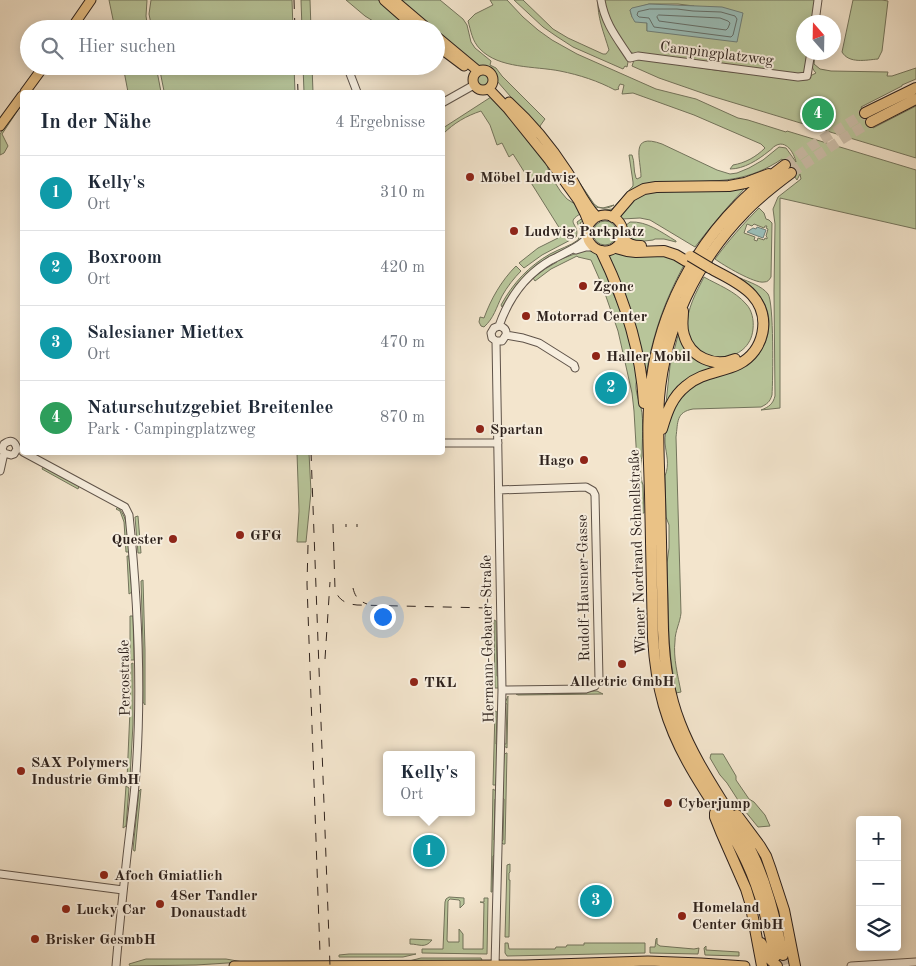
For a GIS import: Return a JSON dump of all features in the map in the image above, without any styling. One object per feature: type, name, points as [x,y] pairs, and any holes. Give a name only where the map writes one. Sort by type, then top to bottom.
[{"type":"highway","points":[[916,88],[868,118],[916,99]]},
{"type":"highway","points":[[613,217],[631,196],[644,189],[734,185],[785,169]]},
{"type":"highway","name":"Wiener Nordrand Schnellstraße","points":[[779,961],[773,913],[759,869],[688,741],[675,710],[667,678],[663,630],[659,405],[669,342],[682,305],[692,284],[724,236],[785,169]]},
{"type":"highway","name":"Wiener Nordrand Schnellstraße","points":[[779,961],[750,870],[732,834],[678,745],[666,716],[658,687],[653,638],[649,418],[652,376],[656,353],[668,316],[684,279],[704,246],[728,216],[751,193],[785,169]]},
{"type":"highway","points":[[622,238],[632,246],[666,245],[679,249],[688,258],[750,293],[758,304],[763,317],[762,336],[756,350],[734,366],[701,376],[681,390],[668,409],[659,437]]},
{"type":"highway","points":[[616,248],[636,252],[664,251],[688,258]]},
{"type":"highway","points":[[597,249],[618,290],[631,332],[641,375],[644,408],[649,418]]},
{"type":"highway","points":[[682,305],[684,338],[693,352],[704,359],[715,362],[730,361],[742,355],[752,344],[756,334],[757,322],[756,314],[750,303],[740,293],[708,270]]},
{"type":"highway","points":[[716,807],[715,816],[746,889],[762,966]]},
{"type":"highway","points":[[727,809],[733,810],[755,838],[766,856],[784,910],[795,966]]},
{"type":"highway","points":[[756,933],[768,957],[783,964],[790,944]]},
{"type":"main road","points":[[77,20],[91,0]]},
{"type":"main road","points":[[384,0],[407,20]]},
{"type":"main road","points":[[394,0],[417,20]]},
{"type":"main road","points":[[445,45],[475,77],[479,90],[491,87]]},
{"type":"main road","points":[[445,52],[475,77]]},
{"type":"main road","points":[[475,77],[485,70],[490,73],[494,78],[491,87]]},
{"type":"main road","points":[[26,90],[37,75]]},
{"type":"main road","points":[[491,87],[520,113],[558,157],[577,186],[590,211],[596,217]]},
{"type":"main road","points":[[491,87],[561,176],[578,200],[589,224]]},
{"type":"main road","points":[[0,126],[20,99]]},
{"type":"main road","points":[[608,215],[613,217],[621,224],[623,233],[620,243],[612,250],[597,249],[588,242],[586,236],[589,224],[596,217],[608,215]]},
{"type":"main road","points":[[234,966],[495,965],[648,961],[745,966]]},
{"type":"street","name":"Campingplatzweg","points":[[601,0],[608,24],[630,58],[638,56],[798,77],[807,76],[810,60]]},
{"type":"street","points":[[816,15],[818,0]]},
{"type":"street","points":[[352,75],[355,90]]},
{"type":"street","points":[[445,101],[475,77]]},
{"type":"street","name":"Hermann-Gebauer-Straße","points":[[495,965],[502,690],[496,341],[492,338],[491,333],[494,328],[499,326],[515,292],[528,277],[539,268],[570,251],[584,241],[586,236]]},
{"type":"street","name":"Hermann-Gebauer-Straße","points":[[570,251],[586,247],[597,249]]},
{"type":"street","points":[[499,326],[504,328],[506,335]]},
{"type":"street","points":[[496,341],[502,340],[506,335]]},
{"type":"street","points":[[506,335],[539,343],[574,365],[575,368]]},
{"type":"street","points":[[0,471],[4,453],[2,442]]},
{"type":"street","name":"Percostraße","points":[[2,442],[13,442],[20,450]]},
{"type":"street","points":[[445,443],[498,443]]},
{"type":"street","points":[[4,453],[11,455],[20,451]]},
{"type":"street","name":"Percostraße","points":[[28,455],[125,507],[129,515],[135,575],[139,708],[135,787],[116,966]]},
{"type":"street","name":"Rudolf-Hausner-Gasse","points":[[499,490],[586,487],[593,491],[595,495],[598,640],[598,679],[595,686],[586,689],[502,690]]},
{"type":"street","points":[[0,874],[123,890]]},
{"type":"street","points":[[851,966],[916,962]]},
{"type":"street","points":[[866,966],[875,964]]},
{"type":"green space","points":[[109,0],[147,0],[147,20],[113,20]]},
{"type":"green space","points":[[151,0],[292,0],[293,20],[150,20]]},
{"type":"green space","points":[[301,0],[310,0],[311,20],[302,20]]},
{"type":"green space","points":[[346,0],[378,0],[402,20],[371,20]]},
{"type":"green space","points":[[398,0],[440,0],[463,19],[475,48],[491,61],[490,65],[496,68],[545,119],[540,126],[543,133],[594,204],[601,208],[591,208],[537,127],[497,81],[492,70],[480,67],[445,39],[445,20],[421,20]]},
{"type":"green space","points":[[490,0],[507,0],[523,17],[552,40],[577,54],[656,89],[696,99],[738,118],[916,170],[916,229],[780,198],[780,408],[761,410],[770,405],[775,396],[775,224],[773,209],[778,197],[801,179],[800,174],[797,180],[782,159],[747,176],[712,181],[658,183],[618,208],[611,211],[595,211],[612,209],[633,186],[629,155],[632,155],[633,158],[636,178],[641,177],[639,149],[641,144],[645,142],[652,141],[662,144],[717,170],[730,174],[749,168],[779,147],[786,148],[796,162],[789,148],[779,144],[751,163],[730,169],[733,165],[754,157],[765,148],[761,144],[694,115],[633,93],[622,94],[624,85],[620,84],[619,89],[615,90],[575,74],[518,66],[497,60],[477,46],[468,21],[475,14],[493,5]]},
{"type":"green space","points":[[514,0],[523,0],[553,29],[568,38],[606,54],[609,50],[600,19],[599,0],[606,26],[628,58],[627,67],[625,66],[623,69],[573,47],[543,27]]},
{"type":"green space","points":[[603,0],[816,0],[814,15],[796,15],[796,60],[807,60],[804,73],[796,74],[634,54],[626,49],[609,21]],"holes":[[[649,4],[694,6],[647,31],[647,23],[632,17],[630,10]]]},
{"type":"green space","points":[[853,0],[888,1],[882,51],[878,59],[853,60],[842,52]]},
{"type":"green space","points":[[639,59],[722,71],[806,78],[816,73],[812,60],[814,60],[814,64],[820,69],[831,71],[888,72],[887,76],[916,68],[916,79],[861,107],[873,128],[916,106],[916,158],[708,95],[659,78],[632,66],[634,60]]},
{"type":"green space","points":[[483,72],[491,80],[483,88],[475,80]]},
{"type":"green space","points":[[125,75],[158,75],[161,90],[128,90]]},
{"type":"green space","points":[[161,75],[294,75],[295,90],[164,90]]},
{"type":"green space","points":[[303,75],[312,75],[313,90],[304,90]]},
{"type":"green space","points":[[491,97],[533,144],[547,165],[550,175],[561,192],[567,199],[578,206],[582,213],[576,216],[573,222],[577,233],[576,237],[542,255],[524,268],[519,263],[538,248],[558,238],[556,232],[560,229],[513,154],[509,157],[502,143],[497,145],[490,125],[481,111],[461,120],[445,132],[445,127]]},
{"type":"green space","points":[[20,105],[2,134],[8,146],[4,153],[0,155],[0,134]]},
{"type":"green space","points":[[743,186],[745,188],[695,247],[650,220],[640,218],[622,219],[619,217],[631,199],[641,192]]},
{"type":"green space","points":[[759,208],[764,213],[766,219],[772,223],[771,277],[765,282],[747,277],[715,259]],"holes":[[[747,224],[752,226],[754,224],[764,228],[767,226],[767,239],[758,238],[757,241],[754,240],[755,237],[744,233]]]},
{"type":"green space","points":[[584,217],[580,223],[581,225],[585,223],[583,233],[578,242],[544,260],[525,275],[502,307],[501,305],[511,289],[528,270],[550,254],[578,240],[581,232],[577,222]]},
{"type":"green space","points":[[605,221],[614,224],[617,233],[614,242],[605,245],[596,242],[593,233],[596,224]]},
{"type":"green space","points":[[630,222],[648,225],[676,242],[655,239],[636,242],[627,238],[625,226]]},
{"type":"green space","points":[[585,250],[599,255],[605,267],[611,289],[627,328],[633,353],[638,377],[636,392],[642,418],[641,478],[644,513],[640,513],[632,393],[618,331],[591,260],[577,256],[551,269],[535,281],[533,278],[556,261]]},
{"type":"green space","points":[[615,253],[667,256],[684,265],[659,321],[645,381],[607,255]]},
{"type":"green space","points":[[516,266],[521,271],[504,293],[490,320],[484,327],[481,326],[479,322],[480,317],[484,318],[497,290]]},
{"type":"green space","points":[[704,277],[737,295],[751,312],[753,329],[750,341],[734,355],[712,357],[693,345],[687,334],[687,320],[690,307]]},
{"type":"green space","points":[[740,278],[762,289],[768,294],[770,300],[773,342],[772,395],[768,402],[761,407],[693,409],[687,410],[679,418],[676,437],[681,613],[676,634],[675,654],[681,692],[676,693],[669,638],[667,563],[669,525],[666,517],[666,432],[668,420],[681,395],[707,378],[755,356],[765,344],[769,326],[766,308],[756,291]]},
{"type":"green space","points":[[680,328],[683,340],[721,365],[666,403],[670,366]]},
{"type":"green space","points":[[297,455],[309,455],[311,492],[306,542],[297,542],[299,511]]},
{"type":"green space","points":[[43,467],[79,486],[78,489],[42,469]]},
{"type":"green space","points":[[118,507],[126,522],[129,552],[126,552],[124,522],[120,511],[116,509]]},
{"type":"green space","points":[[138,516],[141,553],[138,553],[135,517]]},
{"type":"green space","points":[[127,556],[129,556],[132,592],[129,594]]},
{"type":"green space","points":[[143,580],[145,705],[143,702],[141,581]]},
{"type":"green space","points":[[130,616],[133,616],[134,660],[130,660]]},
{"type":"green space","points":[[494,620],[496,621],[499,688],[495,688]]},
{"type":"green space","points":[[133,663],[133,724],[130,778],[127,779],[131,664]]},
{"type":"green space","points":[[588,691],[597,691],[603,694],[518,695],[516,694],[548,694],[549,692],[553,694],[587,693]]},
{"type":"green space","points":[[508,696],[507,748],[504,744],[506,744],[507,704],[505,703]]},
{"type":"green space","points":[[495,711],[497,712],[496,744],[498,744],[496,785],[493,785]]},
{"type":"green space","points":[[506,753],[505,844],[503,844],[501,842],[503,840],[504,799],[502,798],[504,755]]},
{"type":"green space","points":[[711,754],[723,754],[736,776],[736,780],[749,799],[765,815],[770,826],[758,827],[720,775],[710,758]]},
{"type":"green space","points":[[126,786],[129,788],[126,826],[123,828]]},
{"type":"green space","points":[[141,789],[135,851],[134,851],[139,791]]},
{"type":"green space","points":[[493,789],[496,791],[497,798],[495,799],[494,840],[496,841],[495,855],[493,856],[491,892]]},
{"type":"green space","points":[[510,864],[509,937],[505,937],[507,865]]},
{"type":"green space","points":[[449,897],[464,898],[464,904],[460,908],[459,900],[450,899],[448,901],[447,940],[448,942],[459,942],[459,929],[463,934],[463,949],[483,949],[484,903],[480,902],[484,902],[484,898],[488,898],[487,954],[422,953],[422,949],[443,949],[445,902]]},
{"type":"green space","points":[[657,938],[657,944],[660,946],[699,948],[698,954],[650,953],[650,947],[655,947]]},
{"type":"green space","points":[[410,939],[432,940],[422,945],[410,944]]},
{"type":"green space","points":[[505,943],[508,943],[509,949],[555,949],[556,947],[566,947],[567,945],[584,945],[584,943],[645,943],[645,953],[507,956],[505,953]]},
{"type":"green space","points":[[706,946],[706,950],[739,952],[739,956],[705,955],[704,948]]},
{"type":"green space","points":[[416,954],[403,957],[339,957],[339,955]]},
{"type":"green space","points":[[421,958],[481,958],[483,962],[405,962]]},
{"type":"green space","points":[[146,959],[226,959],[243,962],[196,965],[130,966],[129,964]]},
{"type":"water","points":[[649,4],[722,7],[743,13],[737,42],[647,31],[647,23],[635,22],[630,10]]},
{"type":"water","points":[[757,227],[766,230],[763,238],[747,232]]},
{"type":"tunnel","points":[[785,165],[865,113]]},
{"type":"tunnel","points":[[791,173],[871,122]]},
{"type":"tunnel","points":[[783,955],[786,966]]},
{"type":"railway","points":[[294,0],[295,20]]},
{"type":"railway","points":[[297,75],[298,90]]},
{"type":"railway","points":[[311,455],[330,966]]},
{"type":"railway","points":[[333,524],[335,589],[340,599],[349,604],[489,608]]},
{"type":"railway","points":[[308,545],[307,584],[320,953]]},
{"type":"railway","points":[[325,659],[330,582]]},
{"type":"railway","points":[[353,588],[358,598],[367,604]]},
{"type":"place","name":"Naturschutzgebiet Breitenlee","points":[[818,114]]},
{"type":"place","name":"Möbel Ludwig","points":[[470,177]]},
{"type":"place","name":"Ludwig Parkplatz","points":[[514,231]]},
{"type":"place","name":"Zgonc","points":[[583,286]]},
{"type":"place","name":"Motorrad Center","points":[[526,316]]},
{"type":"place","name":"Haller Mobil","points":[[596,356]]},
{"type":"place","name":"Boxroom","points":[[611,388]]},
{"type":"place","name":"Spartan","points":[[480,429]]},
{"type":"place","name":"Hago","points":[[584,460]]},
{"type":"place","name":"GFG","points":[[240,535]]},
{"type":"place","name":"Quester","points":[[173,539]]},
{"type":"place","name":"Allectric GmbH","points":[[622,664]]},
{"type":"place","name":"TKL","points":[[414,682]]},
{"type":"place","name":"SAX Polymers Industrie GmbH","points":[[21,771]]},
{"type":"place","name":"Cyberjump","points":[[668,803]]},
{"type":"place","name":"Kelly's","points":[[429,851]]},
{"type":"place","name":"Afoch Gmiatlich","points":[[104,875]]},
{"type":"place","name":"Salesianer Miettex","points":[[596,901]]},
{"type":"place","name":"48er Tandler Donaustadt","points":[[160,904]]},
{"type":"place","name":"Lucky Car","points":[[66,909]]},
{"type":"place","name":"Homeland Center GmbH","points":[[682,916]]},
{"type":"place","name":"Brisker GesmbH","points":[[35,939]]}]
